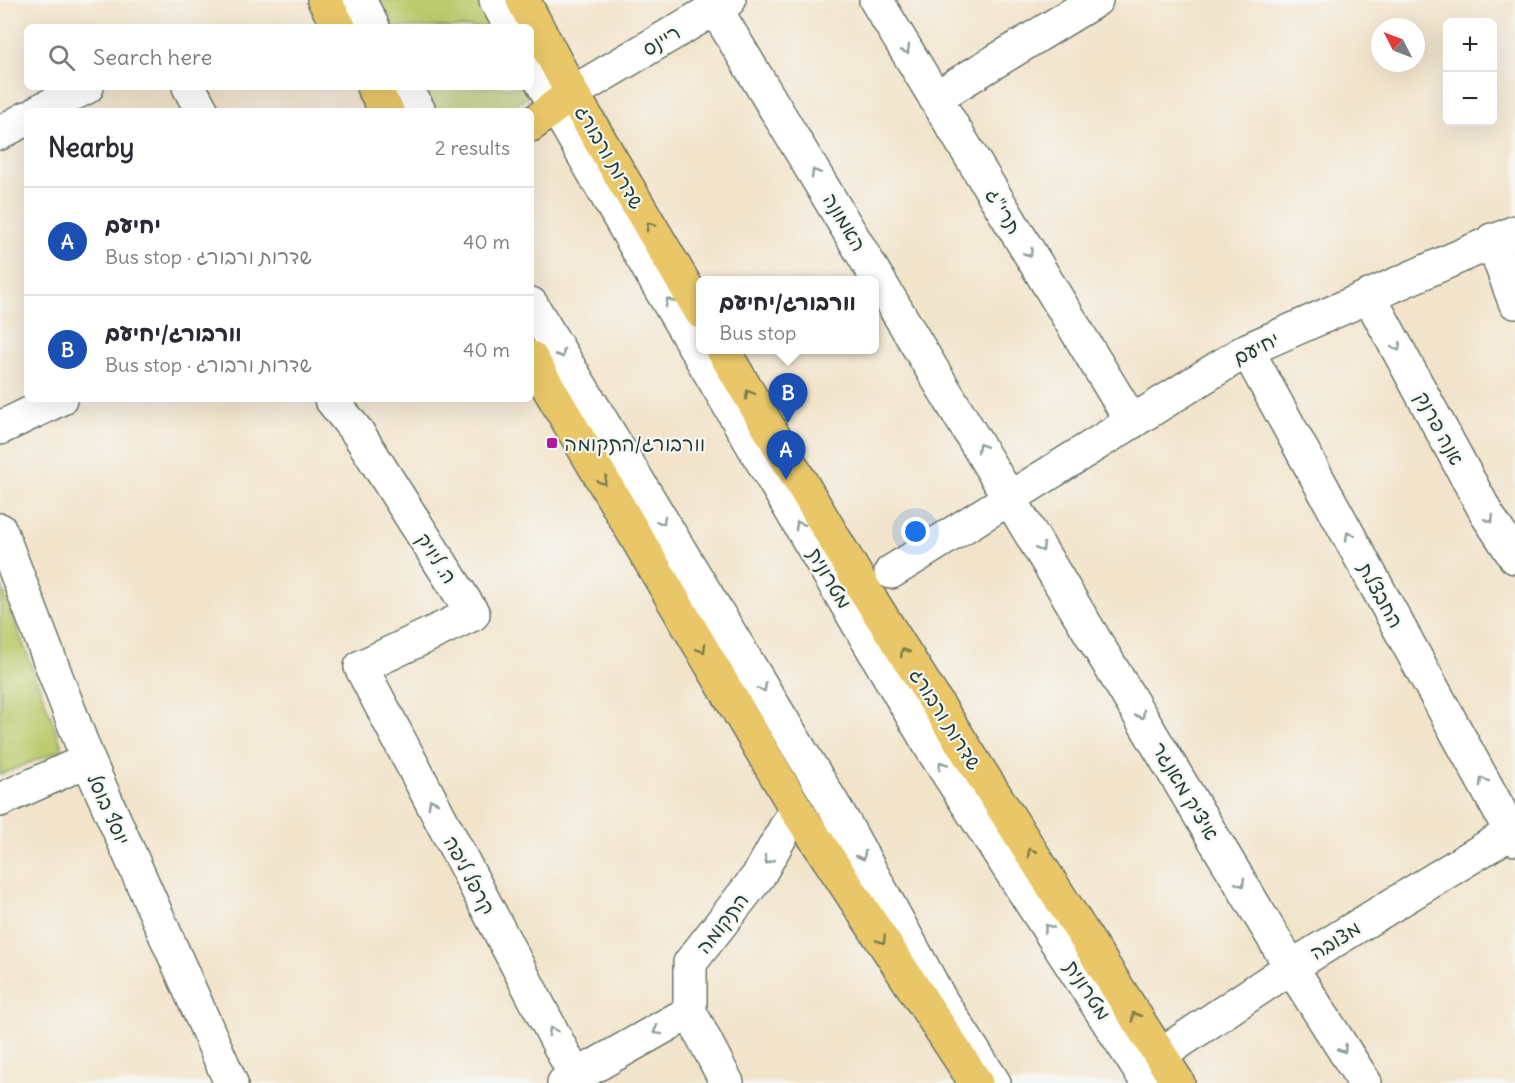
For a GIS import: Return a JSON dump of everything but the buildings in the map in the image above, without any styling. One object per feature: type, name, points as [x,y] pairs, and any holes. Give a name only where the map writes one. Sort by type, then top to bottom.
[{"type":"main road","points":[[324,0],[337,24]]},
{"type":"main road","name":"שדרות ורבורג","points":[[523,0],[530,24]]},
{"type":"main road","name":"שדרות ורבורג","points":[[534,41],[552,107],[598,138],[696,304]]},
{"type":"main road","points":[[376,90],[385,108]]},
{"type":"main road","name":"שדרות ורבורג","points":[[725,354],[864,589],[1154,1069],[1179,1083]]},
{"type":"main road","points":[[534,363],[796,809],[975,1083]]},
{"type":"street","points":[[358,0],[371,24]]},
{"type":"street","points":[[496,0],[509,24]]},
{"type":"street","name":"תרי\"ג","points":[[876,0],[1132,422]]},
{"type":"street","points":[[935,98],[1096,0]]},
{"type":"street","name":"ריינס","points":[[552,107],[722,4]]},
{"type":"street","name":"האמונה","points":[[722,4],[1011,497]]},
{"type":"street","name":"ריינס","points":[[598,138],[601,93],[623,63]]},
{"type":"street","name":"מטרונית","points":[[534,69],[552,107],[696,351]]},
{"type":"street","points":[[45,108],[81,90]]},
{"type":"street","points":[[191,90],[200,108]]},
{"type":"street","points":[[408,90],[417,108]]},
{"type":"street","points":[[0,133],[24,120]]},
{"type":"street","points":[[1503,236],[1515,302]]},
{"type":"street","name":"יחיעם","points":[[891,572],[1247,350],[1503,236]]},
{"type":"street","name":"אנה פרנק","points":[[1370,296],[1488,516],[1515,557]]},
{"type":"street","points":[[534,309],[846,825],[941,1001],[994,1083]]},
{"type":"street","name":"החבצלת","points":[[1247,350],[1514,834]]},
{"type":"street","name":"מטרונית","points":[[698,354],[928,743],[1154,1069]]},
{"type":"street","points":[[0,428],[54,402]]},
{"type":"street","name":"ה. ליויק","points":[[333,402],[358,433],[473,614],[361,668]]},
{"type":"street","name":"איציק מאנגר","points":[[1011,497],[1291,968],[1365,1083]]},
{"type":"street","name":"יוסף בוסל","points":[[0,530],[88,760],[231,1083]]},
{"type":"street","name":"קרפל ליפה","points":[[361,668],[573,1081]]},
{"type":"street","points":[[0,800],[88,760]]},
{"type":"street","name":"התקומה","points":[[690,1012],[690,963],[759,875],[796,809]]},
{"type":"street","name":"מצובה","points":[[1154,1069],[1291,968],[1514,834]]},
{"type":"street","points":[[573,1081],[690,1012],[727,1083]]},
{"type":"green space","points":[[370,0],[484,0],[496,24],[383,24]]},
{"type":"green space","points":[[420,90],[532,90],[533,93],[513,108],[429,108]]},
{"type":"green space","points":[[0,583],[63,749],[0,775]]},
{"type":"place","name":"וורבורג/יחיעם","points":[[788,423]]},
{"type":"place","name":"וורבורג/התקומה","points":[[552,443]]},
{"type":"place","name":"יחיעם","points":[[786,480]]}]
